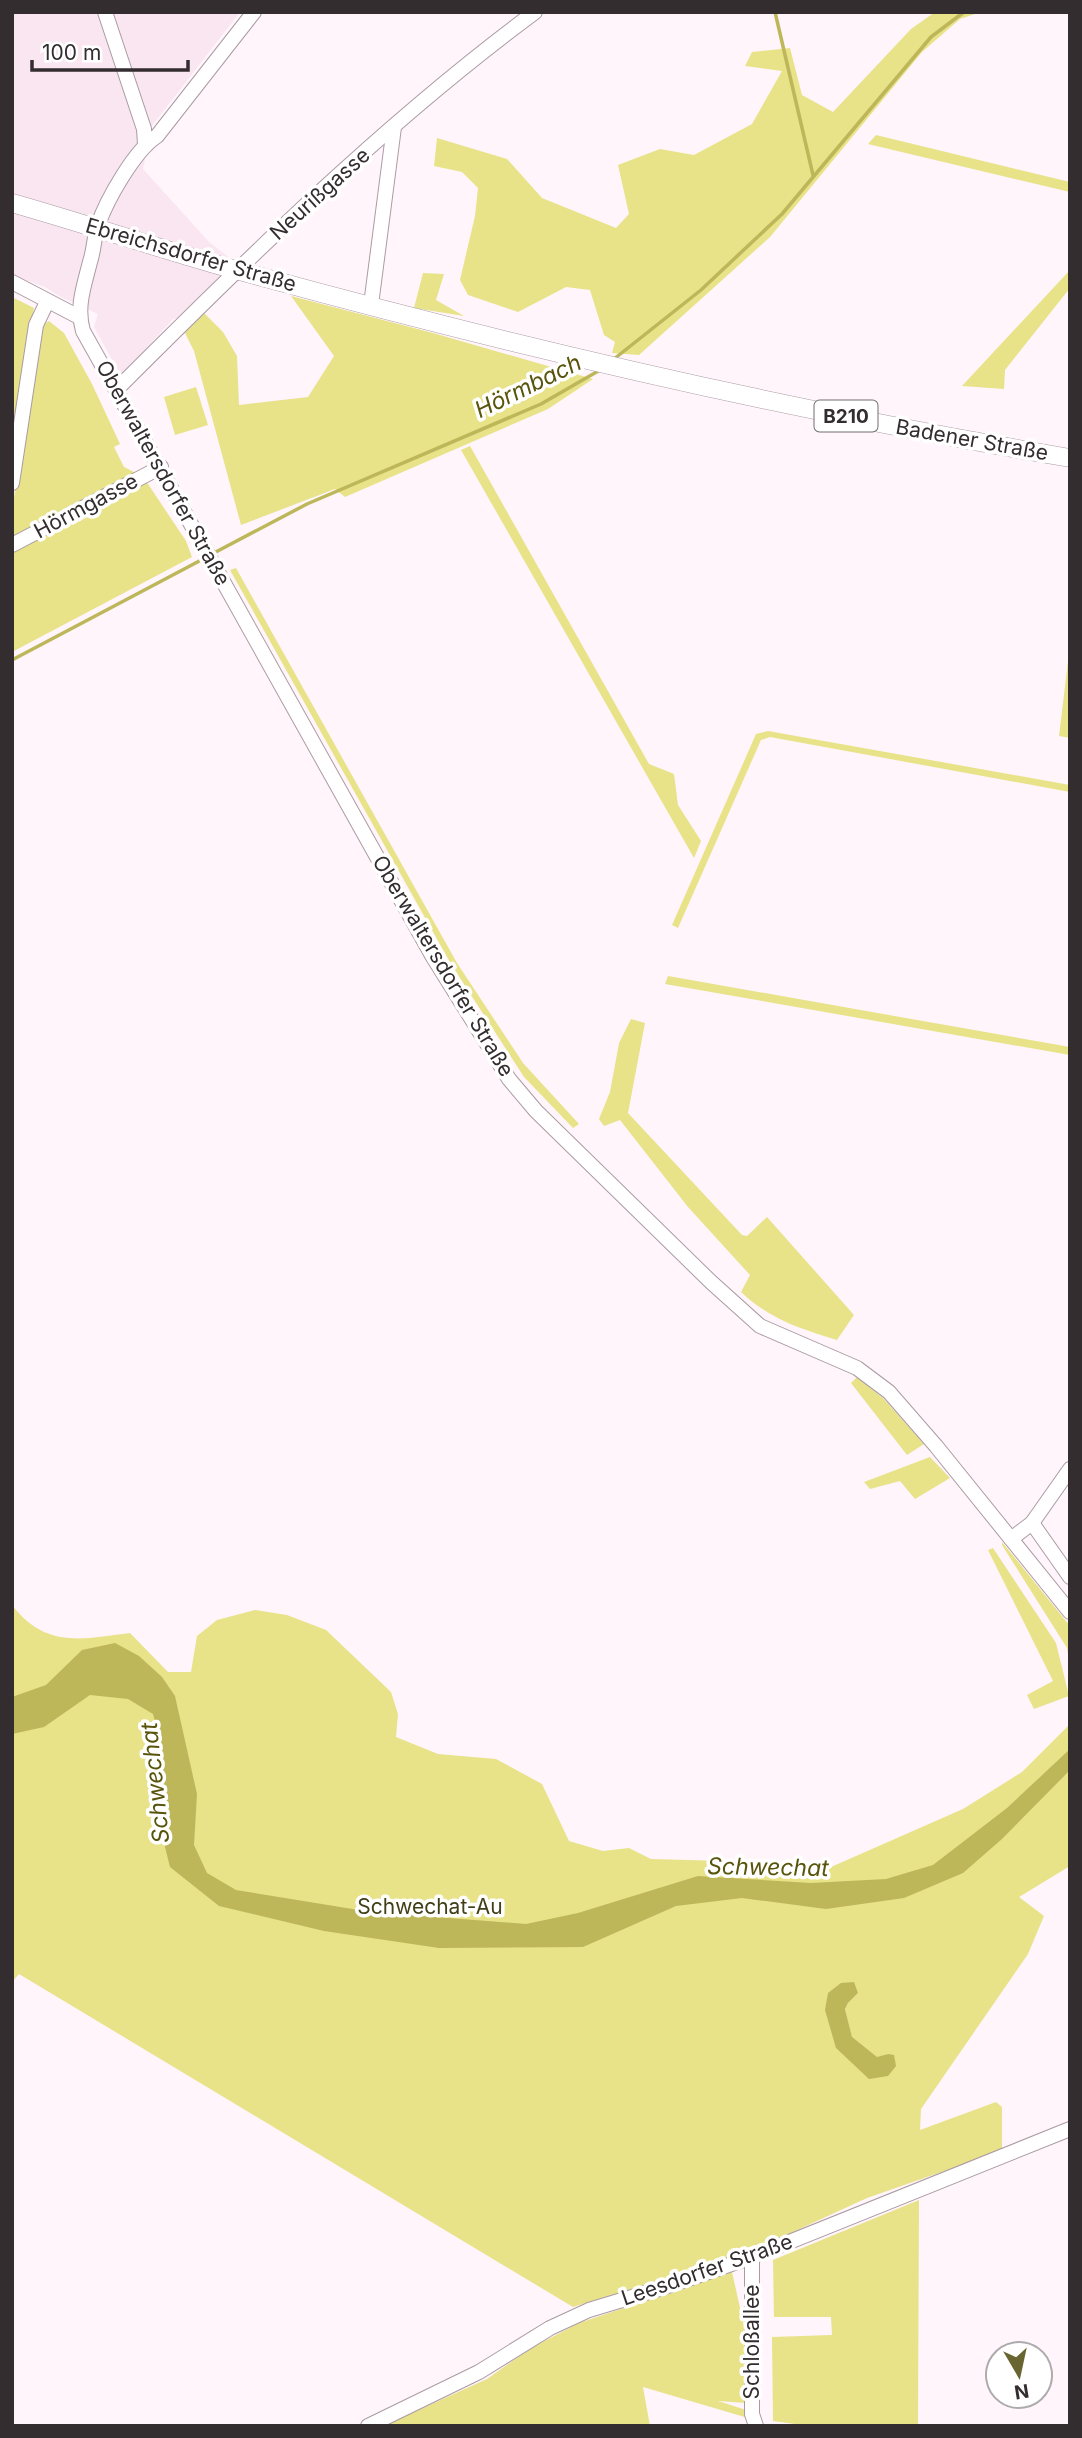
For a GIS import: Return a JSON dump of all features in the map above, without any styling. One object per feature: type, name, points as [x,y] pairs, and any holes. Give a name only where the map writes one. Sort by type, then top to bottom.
[{"type":"main road","name":"Ebreichsdorfer Straße","points":[[12,203],[237,270],[371,306]]},
{"type":"main road","name":"Badener Straße","points":[[371,306],[626,370],[918,431],[1070,458]]},
{"type":"street","points":[[105,12],[144,129],[145,144]]},
{"type":"street","points":[[12,282],[79,317],[80,300],[97,228],[110,198],[145,144],[157,136],[254,12]]},
{"type":"street","name":"Neurißgasse","points":[[117,390],[237,270],[394,127],[528,14]]},
{"type":"street","points":[[371,306],[394,127]]},
{"type":"street","points":[[12,483],[36,325],[47,302]]},
{"type":"street","name":"Oberwaltersdorfer Straße","points":[[79,317],[83,331],[433,957],[509,1079],[536,1111],[710,1282],[760,1326],[857,1368],[889,1392],[1070,1612]]},
{"type":"street","name":"Hörmgasse","points":[[12,545],[160,467]]},
{"type":"street","points":[[1011,1539],[1032,1523],[1070,1469]]},
{"type":"street","points":[[1032,1523],[1070,1577]]},
{"type":"street","name":"Leesdorfer Straße","points":[[368,2426],[478,2372],[551,2328],[589,2310],[752,2257],[1065,2132]]},
{"type":"street","name":"Schloßallee","points":[[752,2257],[752,2414],[757,2426]]},
{"type":"shaded area","points":[[12,12],[102,12],[104,16],[115,12],[240,12],[151,127],[143,169],[209,242],[245,270],[203,312],[173,319],[124,373],[119,372],[94,327],[98,314],[45,287],[12,275]]},
{"type":"shaded area","points":[[115,1643],[139,1656],[162,1677],[175,1696],[197,1794],[194,1845],[207,1873],[236,1890],[371,1912],[526,1924],[578,1913],[698,1876],[811,1883],[886,1879],[933,1865],[1007,1808],[1070,1749],[1070,1770],[1002,1839],[963,1873],[904,1898],[826,1909],[742,1898],[676,1906],[583,1947],[439,1948],[324,1931],[219,1906],[170,1867],[162,1835],[162,1748],[153,1714],[128,1699],[90,1695],[44,1727],[12,1734],[12,1697],[46,1685],[82,1650]]},
{"type":"shaded area","points":[[854,1982],[858,1993],[845,2009],[852,2037],[877,2057],[894,2055],[896,2066],[888,2076],[869,2079],[836,2048],[825,2010],[828,1993],[841,1983]]},
{"type":"green space","points":[[935,12],[981,12],[960,19],[922,52],[770,237],[639,355],[612,353],[615,342],[604,335],[590,290],[566,287],[518,312],[468,295],[460,280],[475,216],[478,188],[462,172],[434,166],[437,138],[507,159],[542,198],[616,228],[629,214],[618,165],[660,149],[694,155],[752,124],[782,71],[745,66],[752,52],[790,48],[802,95],[833,112],[911,29]]},
{"type":"green space","points":[[876,135],[1070,182],[1070,192],[868,144]]},
{"type":"green space","points":[[1070,270],[1070,288],[1005,370],[1004,389],[962,386]]},
{"type":"green space","points":[[423,273],[444,274],[436,300],[464,316],[414,308]]},
{"type":"green space","points":[[291,296],[593,379],[548,409],[345,497],[335,489],[241,525],[194,351],[184,331],[203,312],[223,332],[237,356],[239,405],[308,397],[334,356]]},
{"type":"green space","points":[[12,297],[34,308],[12,444]]},
{"type":"green space","points":[[49,321],[64,333],[92,384],[120,444],[114,447],[124,467],[136,473],[13,538],[12,510],[42,325]]},
{"type":"green space","points":[[196,387],[208,425],[175,435],[164,397]]},
{"type":"green space","points":[[470,446],[649,764],[674,774],[678,805],[701,841],[694,858],[461,450]]},
{"type":"green space","points":[[146,481],[186,541],[192,557],[12,652],[12,551]]},
{"type":"green space","points":[[236,568],[457,963],[523,1063],[579,1124],[573,1128],[524,1077],[451,964],[230,570]]},
{"type":"green space","points":[[1070,645],[1070,738],[1059,736]]},
{"type":"green space","points":[[768,731],[1070,785],[1070,792],[770,737],[761,740],[678,928],[672,925],[756,734]]},
{"type":"green space","points":[[668,976],[1070,1047],[1070,1055],[665,984]]},
{"type":"green space","points":[[631,1019],[645,1023],[628,1113],[742,1235],[747,1236],[767,1217],[854,1315],[837,1340],[798,1327],[763,1310],[741,1292],[750,1275],[688,1207],[620,1120],[604,1126],[599,1119],[610,1092],[619,1043]]},
{"type":"green space","points":[[857,1377],[884,1399],[924,1444],[907,1455],[851,1383]]},
{"type":"green space","points":[[930,1457],[950,1478],[915,1499],[900,1481],[870,1489],[864,1482]]},
{"type":"green space","points":[[1002,1542],[1070,1626],[1070,1666],[1067,1648]]},
{"type":"green space","points":[[993,1548],[1056,1643],[1069,1696],[1034,1709],[1027,1695],[1053,1681],[988,1550]]},
{"type":"green space","name":"Schwechat-Au","points":[[12,1605],[38,1629],[52,1635],[81,1638],[130,1633],[168,1672],[191,1672],[197,1636],[217,1620],[255,1610],[287,1615],[326,1630],[391,1692],[398,1714],[396,1737],[438,1754],[496,1759],[542,1784],[569,1841],[603,1851],[629,1848],[651,1859],[724,1861],[793,1874],[831,1867],[963,1809],[1022,1772],[1070,1724],[1070,1866],[1019,1897],[1044,1916],[1028,1954],[921,2109],[920,2130],[996,2102],[1002,2107],[1002,2151],[867,2198],[747,2253],[573,2307],[19,1974],[12,1982]],"holes":[[[828,1993],[858,1993],[845,2009],[852,2038],[878,2058],[888,2054],[869,2079]]]},
{"type":"green space","points":[[919,2200],[918,2426],[809,2426],[773,2421],[772,2337],[832,2335],[831,2317],[774,2317],[773,2260]]},
{"type":"green space","points":[[732,2272],[745,2330],[746,2403],[718,2401],[746,2410],[748,2418],[643,2387],[650,2426],[383,2426],[487,2379],[531,2348],[579,2323]]},
{"type":"waterway","points":[[775,12],[813,175]]},
{"type":"waterway","name":"Hörmbach","points":[[614,359],[701,290],[782,214],[931,37],[964,12]]},
{"type":"waterway","name":"Hörmbach","points":[[212,554],[307,504],[541,404],[600,370]]},
{"type":"waterway","name":"Hörmbach","points":[[12,660],[205,558]]},
{"type":"water label","name":"Schwechat","points":[[155,1783]]},
{"type":"water label","name":"Schwechat","points":[[768,1867]]}]
